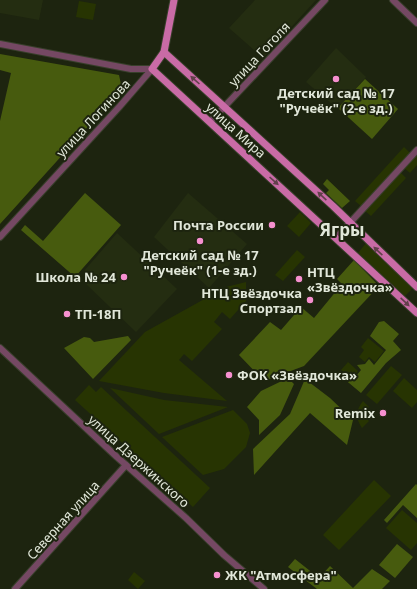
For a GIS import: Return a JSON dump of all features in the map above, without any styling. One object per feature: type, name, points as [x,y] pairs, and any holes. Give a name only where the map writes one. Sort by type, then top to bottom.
[{"type":"main road","name":"улица Логинова","points":[[152,69],[164,52],[174,0]]},
{"type":"main road","name":"улица Мира","points":[[164,52],[333,206],[417,287]]},
{"type":"main road","name":"улица Мира","points":[[152,69],[417,313]]},
{"type":"street","name":"улица Гоголя","points":[[210,122],[325,0]]},
{"type":"street","points":[[393,0],[417,22]]},
{"type":"street","points":[[0,44],[131,69],[152,69]]},
{"type":"street","name":"улица Логинова","points":[[0,236],[120,106],[152,69]]},
{"type":"street","points":[[336,238],[417,150]]},
{"type":"street","name":"улица Дзержинского","points":[[0,348],[126,466],[186,518],[224,555],[264,589]]},
{"type":"street","name":"Северная улица","points":[[16,589],[126,466]]},
{"type":"shaded area","points":[[0,0],[43,0],[39,20],[0,13]]},
{"type":"shaded area","points":[[255,0],[316,0],[263,58],[229,28]]},
{"type":"shaded area","points":[[79,1],[96,4],[93,20],[76,17]]},
{"type":"shaded area","name":"Детский сад № 17 \"Ручеёк\" (2-е зд.)","points":[[336,48],[366,77],[338,109],[306,82]]},
{"type":"shaded area","points":[[404,147],[410,153],[361,206],[355,201]]},
{"type":"shaded area","points":[[417,153],[417,165],[410,173],[404,168]]},
{"type":"shaded area","points":[[400,172],[406,178],[371,216],[364,210]]},
{"type":"shaded area","name":"Детский сад № 17 \"Ручеёк\" (1-е зд.)","points":[[188,193],[247,244],[209,288],[154,237]]},
{"type":"shaded area","points":[[300,212],[311,223],[299,237],[287,226]]},
{"type":"shaded area","name":"Школа № 24","points":[[117,233],[177,289],[136,332],[85,283],[84,271]]},
{"type":"shaded area","points":[[367,242],[415,286],[405,296],[358,253]]},
{"type":"shaded area","points":[[297,250],[305,257],[283,281],[275,275]]},
{"type":"shaded area","points":[[246,282],[246,301],[230,319],[222,312],[214,322],[222,329],[192,361],[184,354],[179,360],[227,401],[164,393],[99,381],[145,332],[226,287]]},
{"type":"shaded area","points":[[368,338],[384,351],[375,362],[369,357],[365,362],[359,357],[364,350],[361,347]]},
{"type":"shaded area","points":[[348,362],[358,371],[352,379],[341,370]]},
{"type":"shaded area","points":[[391,366],[402,375],[377,404],[366,395]]},
{"type":"shaded area","points":[[404,378],[417,390],[417,402],[412,408],[393,391]]},
{"type":"shaded area","points":[[89,385],[96,392],[101,387],[210,488],[193,507],[75,400]]},
{"type":"shaded area","points":[[110,388],[164,400],[228,407],[159,434]]},
{"type":"shaded area","points":[[363,401],[369,407],[362,414],[369,421],[362,428],[358,421],[357,414]]},
{"type":"shaded area","points":[[233,410],[247,424],[250,433],[246,447],[224,469],[203,475],[162,437]]},
{"type":"shaded area","points":[[374,480],[391,496],[339,550],[323,535]]},
{"type":"shaded area","points":[[402,510],[417,523],[417,543],[411,550],[386,528]]},
{"type":"shaded area","points":[[134,572],[145,581],[138,589],[128,580]]},
{"type":"green space","points":[[0,54],[119,75],[122,89],[0,224],[0,121],[11,73],[0,70]]},
{"type":"green space","points":[[365,79],[398,109],[372,139],[338,108]]},
{"type":"green space","points":[[327,179],[350,201],[342,208],[326,193],[329,190],[323,184]]},
{"type":"green space","points":[[85,193],[121,225],[75,277],[21,230],[25,225],[43,241]]},
{"type":"green space","points":[[354,260],[379,286],[304,366],[264,381],[239,355],[270,322],[281,330],[301,307],[314,318],[342,284],[337,279]]},
{"type":"green space","points":[[384,321],[399,334],[393,341],[401,350],[386,363],[361,393],[343,378],[345,375],[352,381],[361,370],[357,365],[365,364],[369,359],[374,365],[386,350],[370,336],[379,322]]},
{"type":"green space","points":[[128,336],[131,340],[93,379],[64,348],[84,337],[90,338],[94,342]]},
{"type":"green space","points":[[288,378],[294,384],[280,415],[259,435],[259,420],[247,407],[261,391]]},
{"type":"green space","points":[[305,379],[330,398],[353,420],[347,445],[310,413],[254,475],[253,449],[290,414]]},
{"type":"green space","points":[[416,484],[417,518],[403,505],[387,523],[384,520]]},
{"type":"green space","points":[[397,544],[413,557],[395,578],[379,565]]},
{"type":"green space","points":[[295,559],[319,578],[330,566],[353,588],[372,569],[390,581],[382,589],[317,589],[288,567]]},
{"type":"place","name":"Детский сад № 17 \"Ручеёк\" (2-е зд.)","points":[[336,79]]},
{"type":"place","name":"Почта России","points":[[272,225]]},
{"type":"place","name":"Детский сад № 17 \"Ручеёк\" (1-е зд.)","points":[[200,241]]},
{"type":"place","name":"Школа № 24","points":[[124,277]]},
{"type":"place","name":"НТЦ «Звёздочка»","points":[[299,279]]},
{"type":"place","name":"НТЦ Звёздочка Спортзал","points":[[310,300]]},
{"type":"place","name":"ТП-18П","points":[[67,314]]},
{"type":"place","name":"ФОК «Звёздочка»","points":[[229,375]]},
{"type":"place","name":"Remix","points":[[383,413]]},
{"type":"place","name":"ЖК \"Атмосфера\"","points":[[217,575]]},
{"type":"district","name":"Ягры","points":[[342,229]]}]
